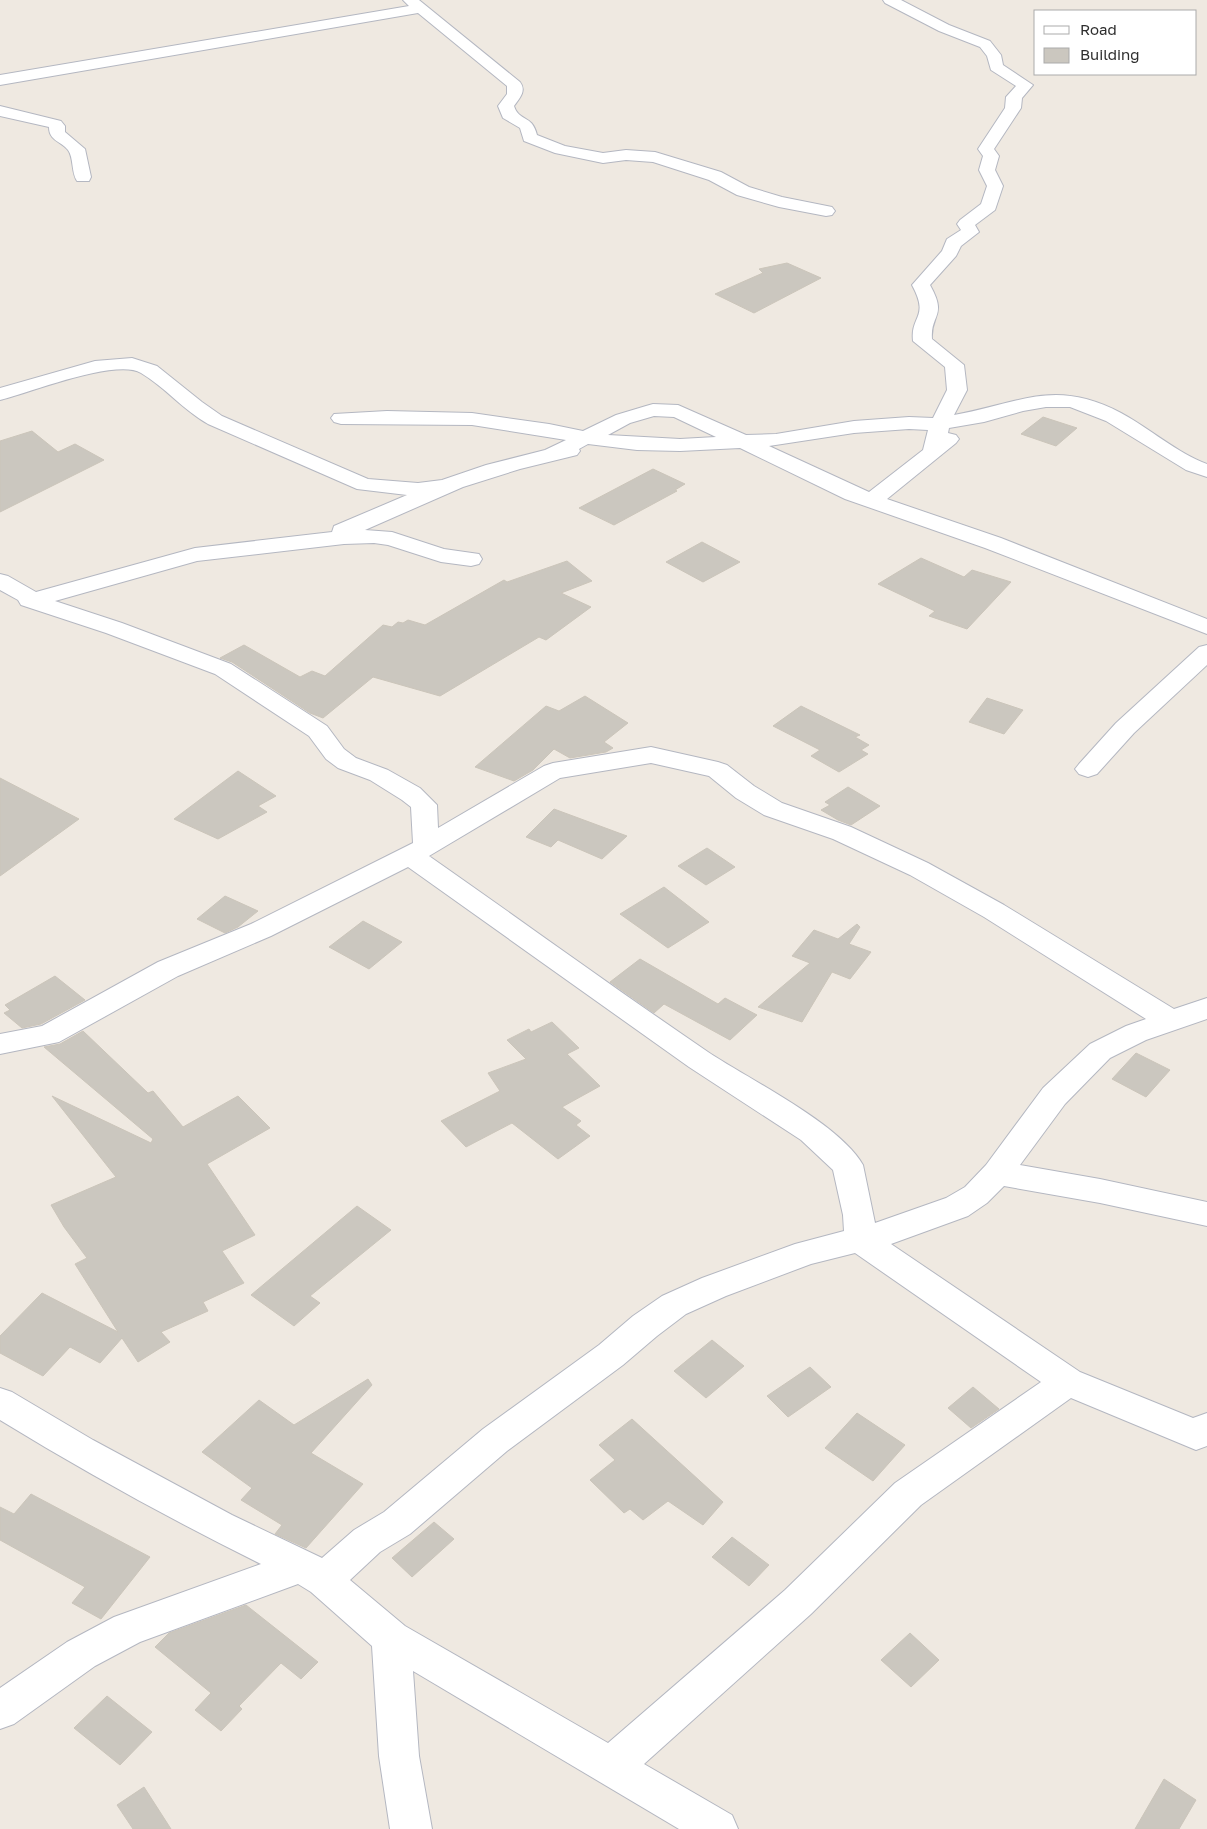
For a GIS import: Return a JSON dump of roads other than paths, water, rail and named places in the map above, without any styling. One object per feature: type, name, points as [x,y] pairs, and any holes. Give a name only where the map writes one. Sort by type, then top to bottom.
[{"type":"street","points":[[890,0],[944,28],[985,44],[994,55],[996,67],[1025,85],[1014,96],[1013,108],[986,149],[991,156],[987,170],[995,186],[989,206],[966,224],[970,232],[953,243],[950,252],[921,285],[930,306],[930,313],[921,333],[923,341],[954,365],[957,390],[940,424],[933,450]]},
{"type":"street","points":[[0,80],[414,4],[515,85],[515,94],[506,106],[509,115],[527,126],[530,138],[561,150],[602,158],[626,155],[654,157],[715,176],[744,192],[779,202],[826,211]]},
{"type":"street","points":[[0,110],[55,124],[57,126],[57,134],[77,149],[84,177]]},
{"type":"street","points":[[0,394],[85,369],[107,364],[130,363],[145,367],[203,413],[215,420],[364,486],[418,489],[446,486]]},
{"type":"street","points":[[341,418],[387,417],[472,420],[549,430],[588,438],[680,445],[776,440],[854,426],[909,422],[940,424],[993,413],[1020,405],[1046,401],[1072,401],[1113,417],[1207,472]]},
{"type":"street","points":[[553,454],[623,419],[653,410],[678,411],[853,494],[993,543],[1207,627]]},
{"type":"street","points":[[872,500],[933,450],[993,413]]},
{"type":"street","points":[[316,540],[360,526],[420,496],[446,486],[553,454],[613,441]]},
{"type":"street","points":[[1176,455],[1207,448]]},
{"type":"street","points":[[0,604],[31,599],[195,555],[316,540],[374,536],[392,539],[440,555],[471,559]]},
{"type":"street","points":[[0,581],[31,599],[223,669],[239,679],[318,731],[327,741],[334,754],[379,775],[411,794],[424,805],[418,852]]},
{"type":"street","points":[[1088,769],[1125,728],[1207,652]]},
{"type":"street","points":[[0,1044],[49,1035],[168,969],[261,930],[418,852],[553,771],[651,755],[718,770],[745,792],[773,809],[842,833],[927,874],[994,911],[1117,989],[1172,1020]]},
{"type":"street","points":[[418,852],[699,1060],[812,1132],[847,1165],[859,1215],[860,1240]]},
{"type":"street","points":[[0,1711],[81,1654],[127,1629],[313,1573],[397,1523],[495,1440],[611,1355],[645,1326],[674,1305],[714,1287],[806,1253],[890,1232],[957,1207],[976,1195],[996,1173],[1054,1096],[1100,1051],[1136,1033],[1207,1008]]},
{"type":"street","points":[[996,1173],[1100,1191],[1207,1214]]},
{"type":"street","points":[[860,1240],[1068,1382],[1196,1434],[1207,1428]]},
{"type":"street","points":[[611,1767],[798,1602],[908,1494],[1068,1382]]},
{"type":"street","points":[[0,1402],[80,1451],[219,1526],[313,1573],[392,1638],[717,1829]]},
{"type":"street","points":[[392,1638],[399,1756],[411,1829]]}]
